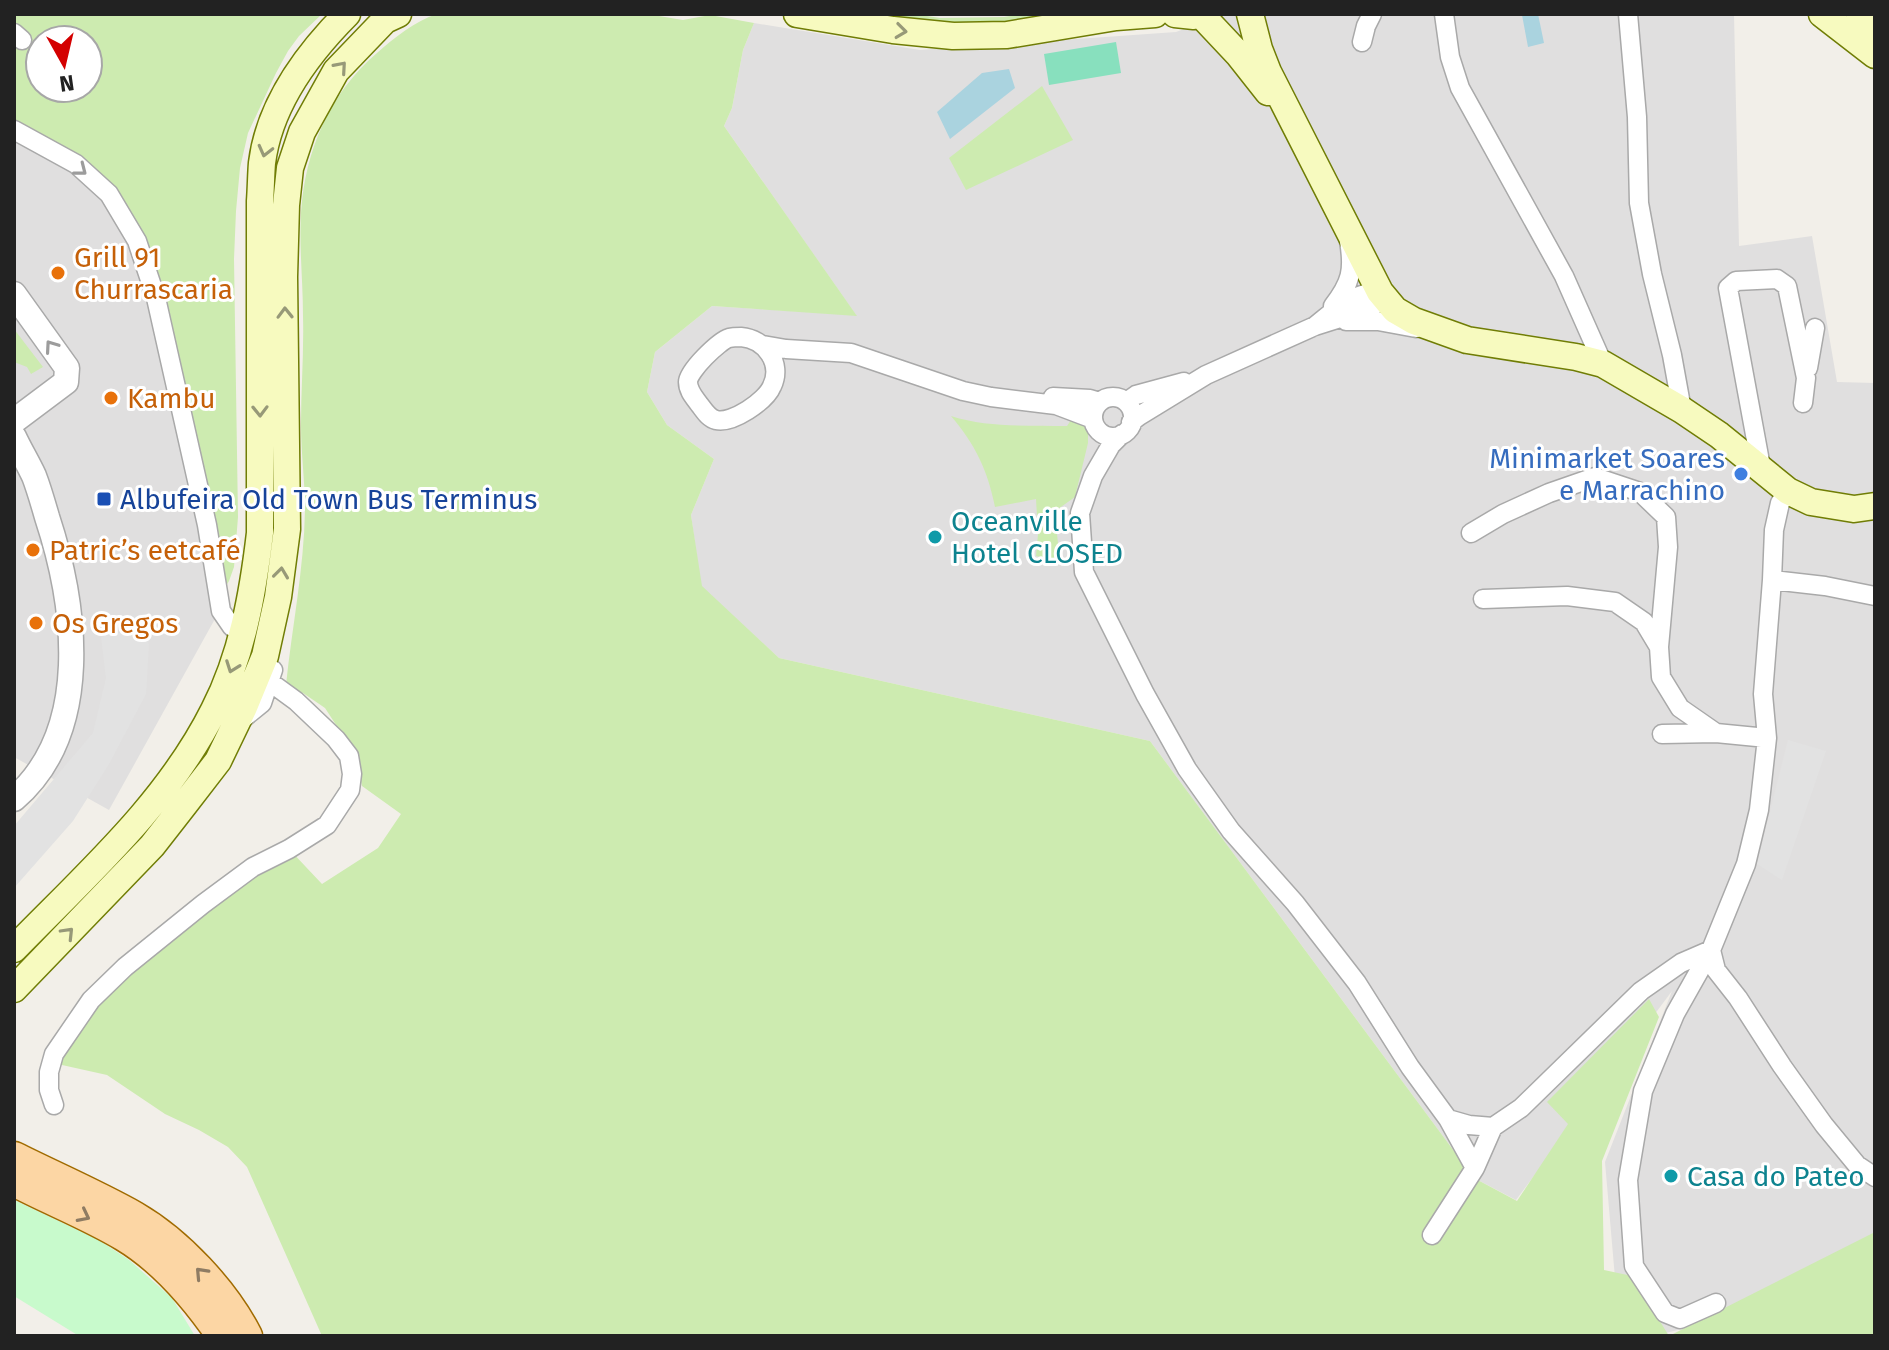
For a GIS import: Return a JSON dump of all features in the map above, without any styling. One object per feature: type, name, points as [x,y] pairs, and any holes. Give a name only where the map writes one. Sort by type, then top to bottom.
[{"type":"main road","points":[[14,949],[136,824],[189,754],[215,709],[233,665],[254,582],[260,533],[262,161],[274,117],[294,79],[347,14]]},
{"type":"main road","points":[[14,989],[152,846],[218,761],[265,656],[278,597],[287,529],[284,277],[290,168],[302,132],[336,71],[385,20],[398,14]]},
{"type":"main road","points":[[797,14],[893,30],[953,36],[1007,35],[1116,17],[1155,14]]},
{"type":"main road","points":[[1191,16],[1218,19],[1233,14]]},
{"type":"main road","points":[[1250,14],[1268,72],[1380,292],[1395,310],[1414,321],[1467,340],[1603,364],[1719,435],[1788,491],[1811,502],[1854,509],[1875,506]]},
{"type":"main road","points":[[1822,14],[1875,55]]},
{"type":"main road","points":[[1859,14],[1875,26]]},
{"type":"main road","points":[[1191,16],[1238,54],[1298,130]]},
{"type":"main road","points":[[14,1157],[137,1219],[169,1242],[209,1281],[247,1336]]},
{"type":"main road","points":[[14,1181],[125,1237],[192,1295],[222,1336]]},
{"type":"street","points":[[1362,42],[1372,14]]},
{"type":"street","points":[[1444,14],[1450,57],[1460,88],[1564,276],[1603,364]]},
{"type":"street","points":[[1628,14],[1637,117],[1639,203],[1682,410]]},
{"type":"street","points":[[14,130],[76,164],[109,194],[137,241],[156,298],[187,434],[207,525],[221,611],[232,627]]},
{"type":"street","points":[[1315,326],[1336,303],[1349,282],[1352,257],[1345,223]]},
{"type":"street","points":[[1761,467],[1728,288],[1736,281],[1777,279],[1787,286],[1806,378]]},
{"type":"street","points":[[1093,476],[1111,445],[1139,416],[1206,375],[1315,326],[1376,304],[1380,292]]},
{"type":"street","points":[[14,294],[67,368],[66,382],[14,421]]},
{"type":"street","points":[[1315,326],[1378,321],[1467,340]]},
{"type":"street","points":[[1803,403],[1815,328]]},
{"type":"street","points":[[727,338],[752,338],[763,345],[772,357],[775,374],[772,386],[747,411],[732,419],[719,421],[709,417],[690,392],[687,379],[692,370],[727,338]]},
{"type":"street","points":[[763,345],[802,351],[851,353],[963,391],[1056,405],[1096,415]]},
{"type":"street","points":[[775,374],[790,358],[802,351]]},
{"type":"street","points":[[1126,402],[1136,395],[1206,375]]},
{"type":"street","points":[[963,391],[988,390],[1090,399],[1096,415],[1103,434],[1116,436],[1127,428],[1132,411],[1126,402],[1115,397],[1104,399],[1096,415],[1099,440],[1093,476],[1080,513],[1084,572],[1187,769],[1231,831],[1295,903],[1357,983],[1410,1067],[1448,1119],[1475,1168]]},
{"type":"street","points":[[14,437],[34,476],[55,542],[68,597],[72,666],[65,712],[51,751],[30,785],[14,799]]},
{"type":"street","points":[[1471,533],[1549,493],[1595,477],[1640,492],[1666,517],[1668,547],[1659,647],[1661,677],[1680,708],[1716,733]]},
{"type":"street","points":[[1716,1303],[1680,1319],[1665,1313],[1634,1266],[1628,1180],[1643,1091],[1675,1014],[1711,950],[1746,864],[1759,810],[1767,738],[1763,694],[1774,530],[1780,503],[1788,491]]},
{"type":"street","points":[[1772,580],[1875,596]]},
{"type":"street","points":[[1483,599],[1567,596],[1615,602],[1644,622],[1659,647]]},
{"type":"street","points":[[235,725],[262,703],[270,682],[280,644],[273,619]]},
{"type":"street","points":[[54,1105],[49,1090],[49,1072],[54,1054],[91,1000],[125,967],[203,904],[253,867],[327,825],[350,790],[352,774],[349,756],[336,739],[296,701],[270,682]]},
{"type":"street","points":[[1662,734],[1716,733],[1767,738]]},
{"type":"street","points":[[1432,1235],[1475,1168],[1493,1127],[1521,1108],[1641,991],[1681,963],[1711,950]]},
{"type":"street","points":[[1711,950],[1716,970],[1782,1066],[1857,1165],[1875,1177]]},
{"type":"street","points":[[1448,1119],[1493,1127]]},
{"type":"shaded area","points":[[1224,14],[1734,14],[1739,246],[1812,236],[1837,382],[1875,383],[1875,1280],[1654,1336],[1620,1336],[1605,1162],[1672,991],[1516,1200],[1474,1178],[1150,741],[779,658],[701,586],[691,515],[714,459],[667,425],[647,392],[655,352],[712,306],[856,315],[724,126],[732,108],[743,50],[754,23],[920,50],[1176,32]]},
{"type":"shaded area","points":[[14,122],[121,200],[161,281],[226,599],[109,810],[14,757]]},
{"type":"shaded area","points":[[145,627],[149,645],[146,694],[109,764],[73,821],[14,888],[14,826],[93,733],[106,678],[101,637]]},
{"type":"shaded area","points":[[1788,740],[1826,751],[1782,880],[1757,864]]},
{"type":"green space","points":[[14,14],[322,14],[299,36],[276,73],[248,133],[240,168],[234,259],[238,517],[234,567],[221,594],[161,281],[121,200],[14,122]]},
{"type":"green space","points":[[437,14],[647,14],[683,20],[710,15],[754,23],[743,50],[732,108],[724,126],[857,316],[712,306],[655,352],[647,392],[667,425],[714,459],[691,515],[702,586],[779,658],[1150,741],[1474,1178],[1517,1201],[1568,1124],[1547,1102],[1649,999],[1659,1017],[1602,1161],[1604,1270],[1632,1276],[1669,1336],[322,1336],[247,1167],[228,1147],[165,1114],[107,1075],[62,1065],[54,1054],[91,1000],[289,849],[322,884],[378,848],[401,814],[362,786],[355,754],[325,708],[286,685],[305,510],[301,425],[301,213],[303,190],[314,146],[322,125],[345,87],[390,42],[413,25]]},
{"type":"green space","points":[[848,14],[914,14],[940,18],[1089,14],[960,28]]},
{"type":"green space","points":[[1116,42],[1121,73],[1049,85],[1044,54]]},
{"type":"green space","points":[[1042,86],[1073,140],[966,190],[949,158]]},
{"type":"green space","points":[[14,329],[43,367],[31,374],[27,367],[14,362]]},
{"type":"green space","points":[[951,416],[1023,426],[1067,426],[1073,417],[1080,419],[1088,430],[1088,443],[1075,497],[1058,509],[1060,561],[1036,556],[1036,499],[995,507],[979,458]]},
{"type":"green space","points":[[14,1200],[99,1240],[129,1260],[172,1298],[195,1336],[79,1336],[14,1296]]},
{"type":"green space","points":[[1875,1232],[1875,1336],[1669,1336]]},
{"type":"water","points":[[1538,14],[1544,43],[1528,47],[1522,15]]},
{"type":"water","points":[[1009,69],[1015,88],[950,139],[937,112],[982,73]]},
{"type":"place","name":"Grill 91 Churrascaria","points":[[58,273]]},
{"type":"place","name":"Kambu","points":[[111,398]]},
{"type":"place","name":"Minimarket Soares e Marrachino","points":[[1741,474]]},
{"type":"place","name":"Albufeira Old Town Bus Terminus","points":[[104,499]]},
{"type":"place","name":"Oceanville Hotel CLOSED","points":[[935,537]]},
{"type":"place","name":"Patric’s eetcafé","points":[[33,550]]},
{"type":"place","name":"Os Gregos","points":[[36,623]]},
{"type":"place","name":"Casa do Pateo","points":[[1671,1176]]}]
